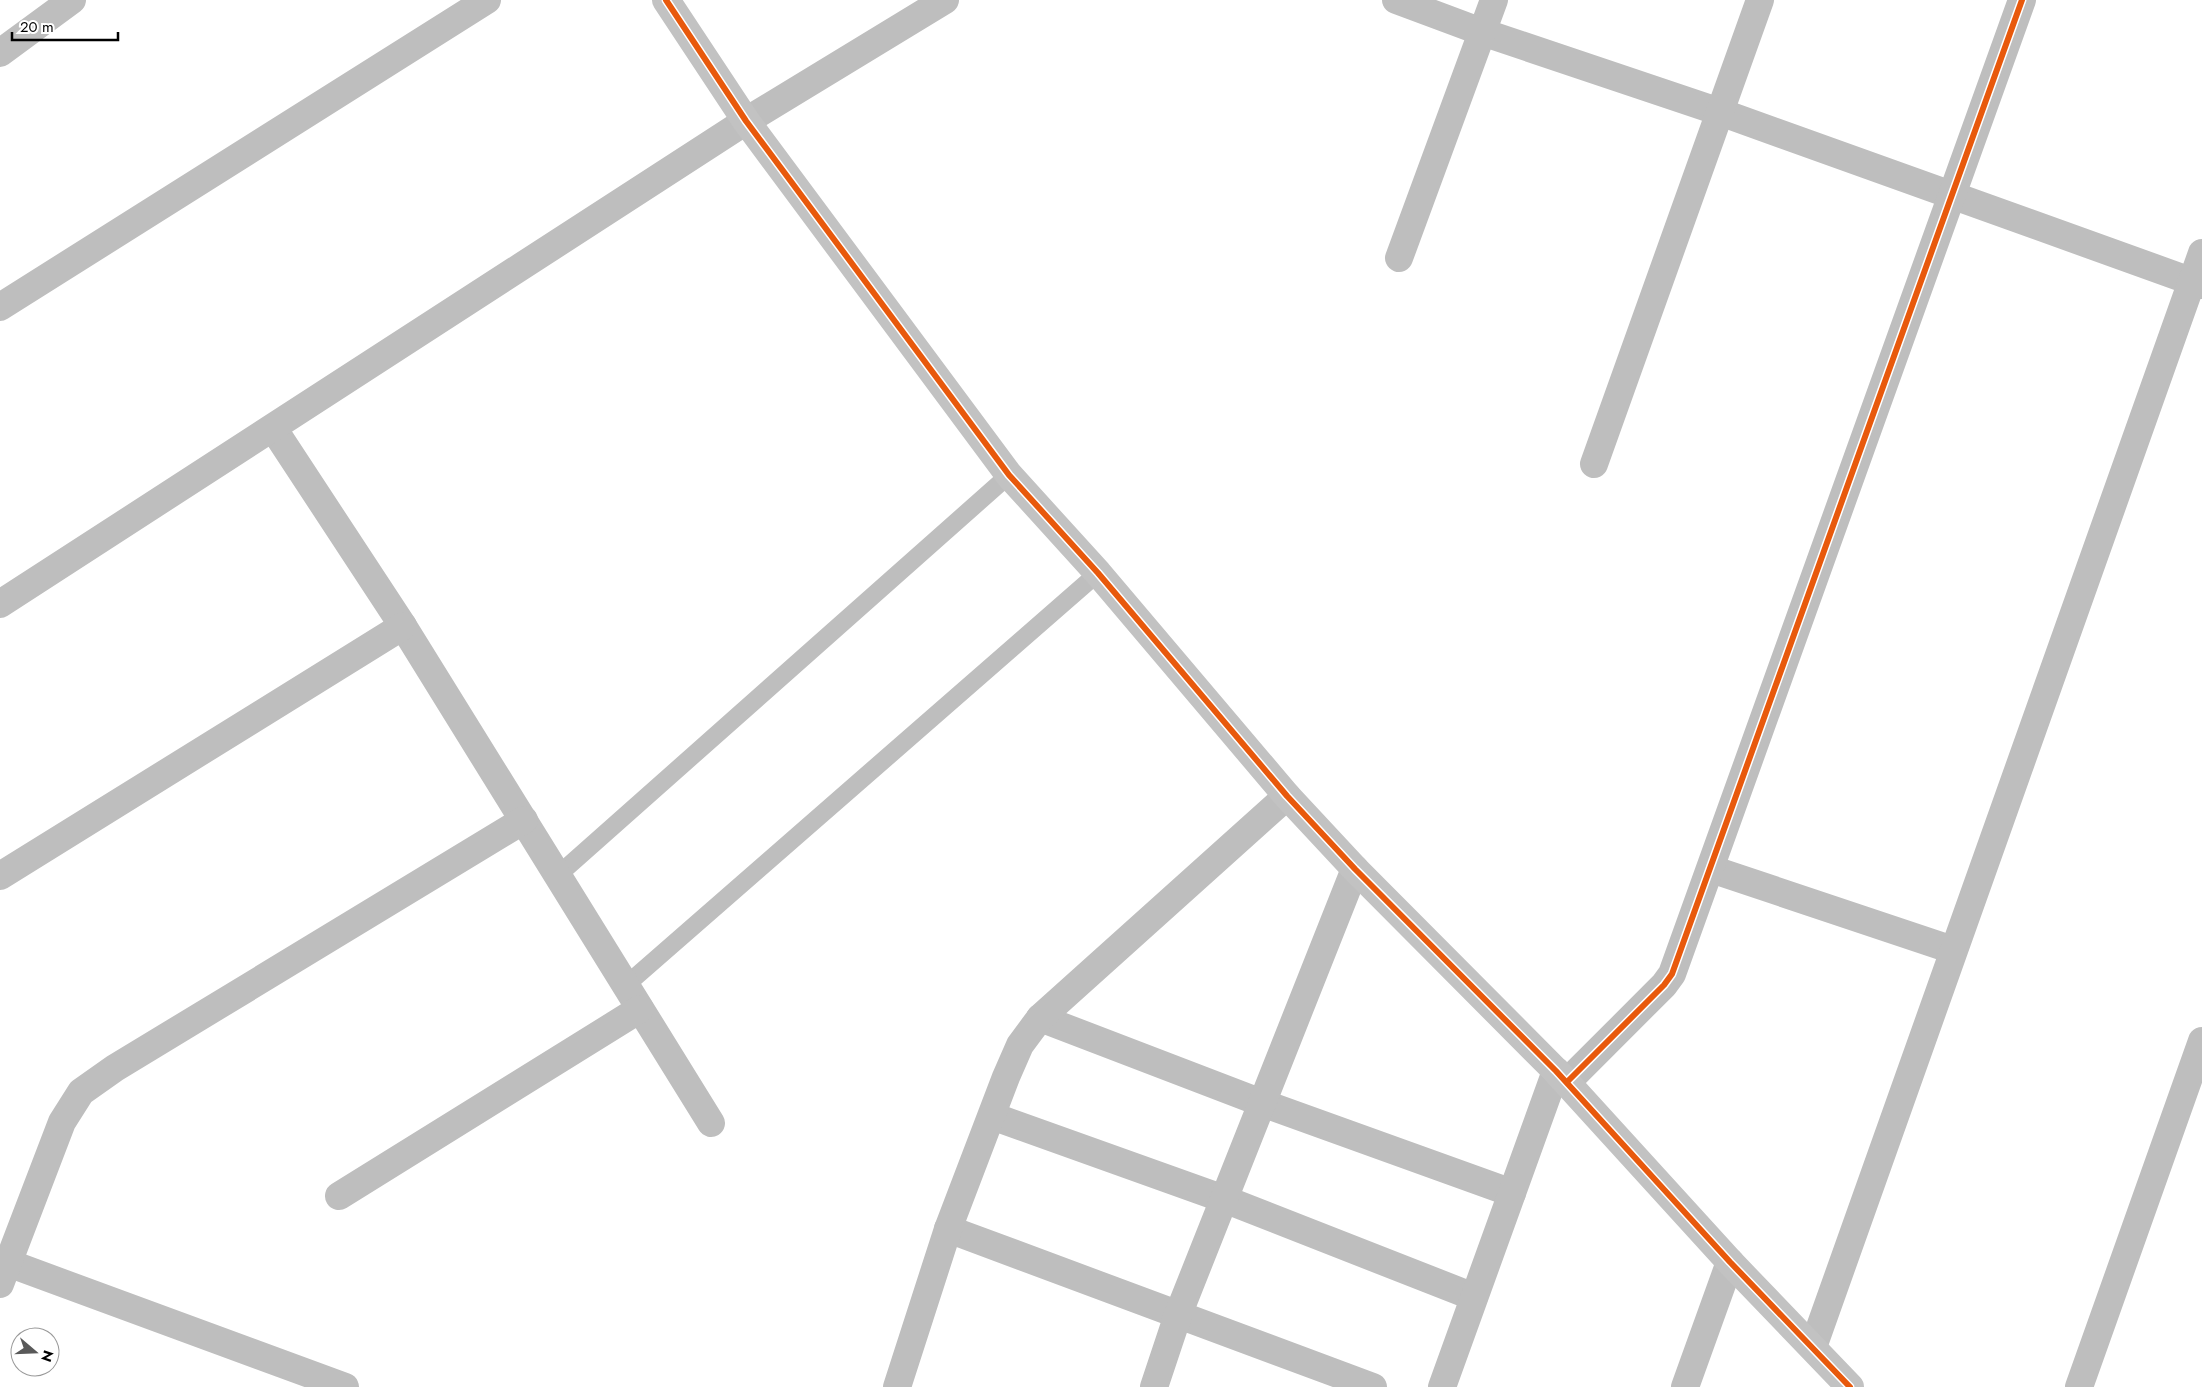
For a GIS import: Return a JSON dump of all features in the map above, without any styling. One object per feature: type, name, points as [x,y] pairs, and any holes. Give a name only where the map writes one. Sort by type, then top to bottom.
[{"type":"street","points":[[0,53],[72,0]]},
{"type":"street","points":[[0,307],[487,0]]},
{"type":"street","points":[[666,0],[746,121],[1009,474],[1098,573],[1287,796],[1355,869],[1561,1077],[1730,1262],[1850,1387]]},
{"type":"street","points":[[0,604],[746,121],[945,0]]},
{"type":"street","points":[[1396,0],[1482,32],[1720,112],[1953,194],[2197,283]]},
{"type":"street","points":[[1399,258],[1494,0]]},
{"type":"street","points":[[1594,464],[1760,0]]},
{"type":"street","points":[[1442,1387],[1512,1193],[1561,1077],[1664,985],[1672,974],[2022,0]]},
{"type":"street","points":[[1812,1347],[1953,950],[2197,283],[2202,253]]},
{"type":"street","points":[[273,428],[402,626],[712,1123]]},
{"type":"street","points":[[0,876],[402,626]]},
{"type":"street","points":[[897,1387],[948,1229],[1020,1045],[1040,1018],[1287,796]]},
{"type":"street","points":[[345,1387],[3,1269],[62,1122],[81,1092],[124,1063],[524,820]]},
{"type":"street","points":[[1711,868],[1953,950]]},
{"type":"street","points":[[1154,1387],[1178,1314],[1355,869]]},
{"type":"street","points":[[340,1196],[640,1009]]},
{"type":"street","points":[[1040,1018],[1262,1102],[1512,1193]]},
{"type":"street","points":[[2079,1387],[2202,1041]]},
{"type":"street","points":[[992,1116],[1224,1199],[1474,1297]]},
{"type":"street","points":[[948,1229],[1373,1387]]},
{"type":"street","points":[[1685,1387],[1730,1262]]},
{"type":"lane","points":[[557,876],[1009,474]]},
{"type":"lane","points":[[626,986],[1098,573]]},
{"type":"cycle path","points":[[666,0],[746,121],[1009,475],[1098,573],[1287,796],[1355,869],[1556,1071],[1730,1262],[1850,1387]]},
{"type":"cycle path","points":[[1567,1082],[1664,985],[1672,974],[2022,0]]}]
